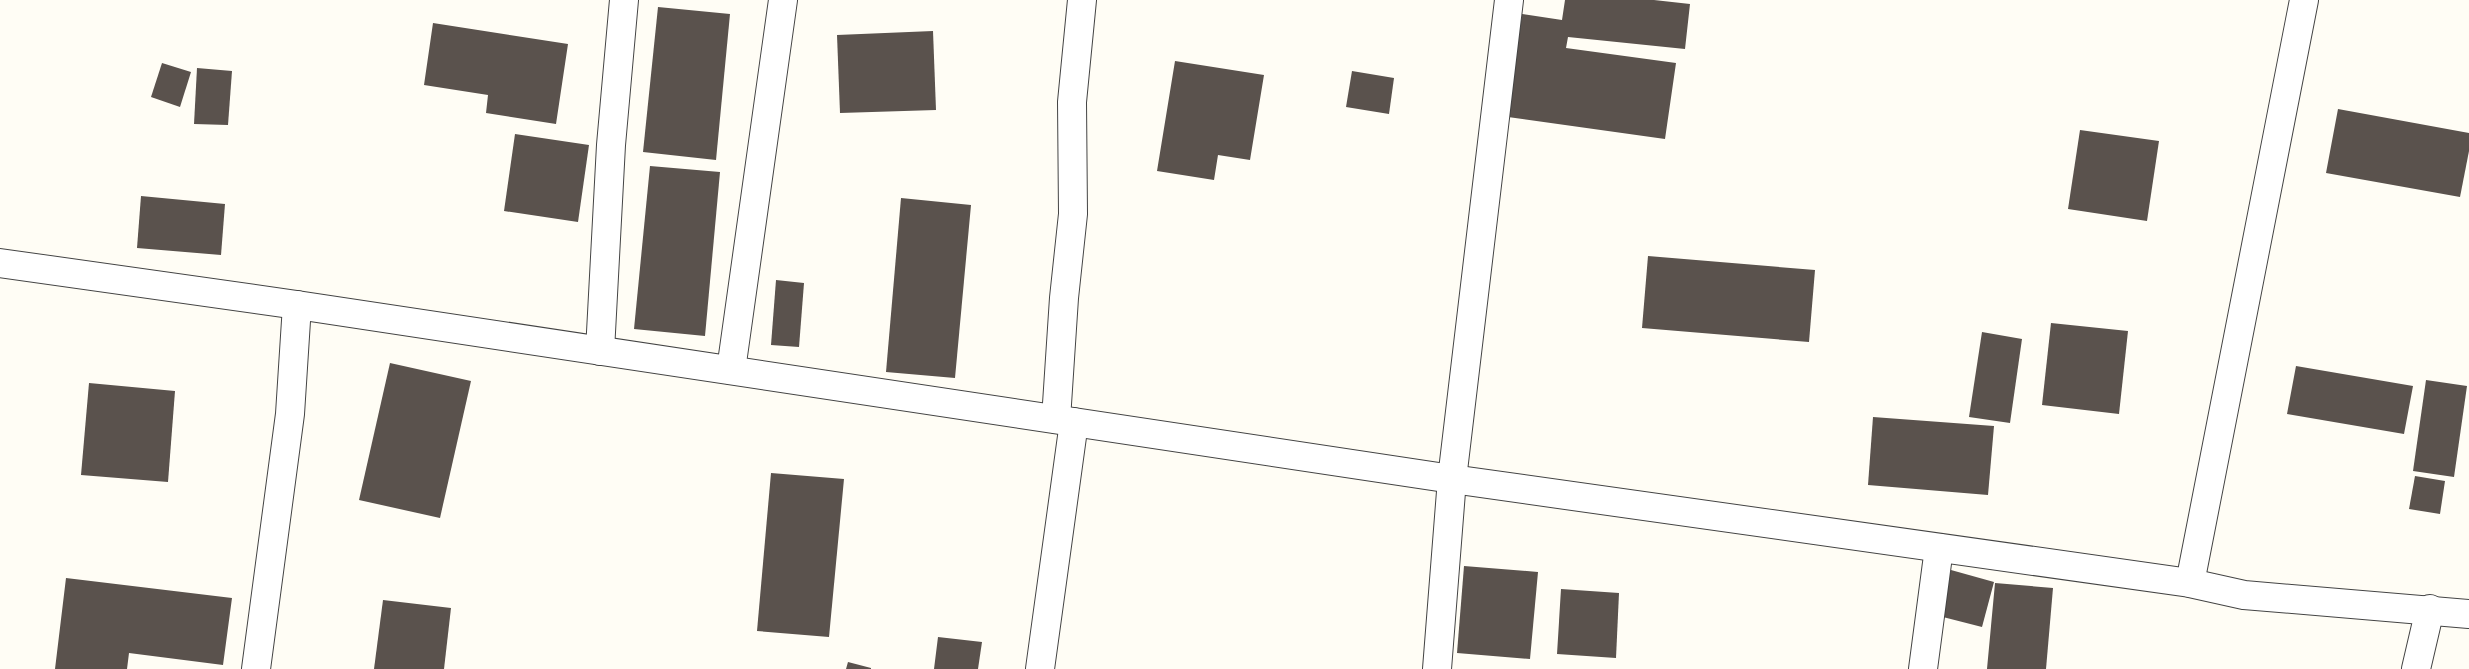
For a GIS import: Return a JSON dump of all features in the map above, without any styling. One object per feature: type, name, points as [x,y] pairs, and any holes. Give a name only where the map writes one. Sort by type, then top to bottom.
[{"type":"street","points":[[600,350],[611,145],[624,0]]},
{"type":"street","points":[[730,370],[783,0]]},
{"type":"street","points":[[1040,669],[1065,420],[1064,298],[1073,214],[1072,102],[1082,0]]},
{"type":"street","points":[[1437,669],[1452,479],[1509,0]]},
{"type":"street","points":[[2190,583],[2304,0]]},
{"type":"street","points":[[0,263],[600,350],[1452,479],[2190,583],[2244,595],[2430,609],[2469,614]]},
{"type":"street","points":[[256,669],[290,414],[297,305]]},
{"type":"street","points":[[1923,669],[1939,548]]},
{"type":"street","points":[[2416,669],[2430,609]]},
{"type":"building","points":[[1565,0],[1654,0],[1690,4],[1685,49],[1568,37],[1566,48],[1676,63],[1665,139],[1508,117],[1522,14],[1562,20]]},
{"type":"building","points":[[658,7],[730,14],[716,160],[643,152]]},
{"type":"building","points":[[433,23],[568,44],[556,124],[486,113],[488,95],[424,85]]},
{"type":"building","points":[[933,31],[936,110],[840,113],[837,35]]},
{"type":"building","points":[[1175,61],[1264,75],[1250,160],[1218,155],[1214,180],[1157,171]]},
{"type":"building","points":[[162,63],[191,72],[180,107],[151,97]]},
{"type":"building","points":[[197,68],[232,71],[228,125],[194,124]]},
{"type":"building","points":[[1352,71],[1394,78],[1389,114],[1346,107]]},
{"type":"building","points":[[2338,109],[2469,133],[2469,151],[2460,197],[2326,173]]},
{"type":"building","points":[[2080,130],[2159,141],[2147,221],[2068,209]]},
{"type":"building","points":[[515,134],[589,145],[578,222],[504,211]]},
{"type":"building","points":[[650,166],[720,172],[705,336],[634,329]]},
{"type":"building","points":[[141,196],[225,204],[221,255],[137,248]]},
{"type":"building","points":[[901,198],[971,205],[955,378],[886,372]]},
{"type":"building","points":[[1648,256],[1815,270],[1809,342],[1642,328]]},
{"type":"building","points":[[776,280],[804,283],[799,347],[771,345]]},
{"type":"building","points":[[2051,323],[2128,331],[2119,414],[2042,405]]},
{"type":"building","points":[[1982,332],[2022,339],[2010,423],[1969,417]]},
{"type":"building","points":[[390,363],[471,381],[440,518],[359,500]]},
{"type":"building","points":[[2296,366],[2413,386],[2404,434],[2287,414]]},
{"type":"building","points":[[2426,380],[2467,386],[2454,477],[2413,471]]},
{"type":"building","points":[[89,383],[175,391],[168,482],[81,475]]},
{"type":"building","points":[[1873,417],[1994,426],[1988,495],[1868,485]]},
{"type":"building","points":[[771,473],[844,479],[829,637],[757,631]]},
{"type":"building","points":[[2415,476],[2445,481],[2440,514],[2409,509]]},
{"type":"building","points":[[1464,566],[1538,572],[1530,659],[1457,653]]},
{"type":"building","points":[[1951,570],[1994,582],[1982,627],[1939,616]]},
{"type":"building","points":[[66,578],[232,598],[223,665],[129,653],[127,669],[55,669]]},
{"type":"building","points":[[1995,583],[2053,588],[2046,669],[1987,669]]},
{"type":"building","points":[[1561,589],[1619,593],[1616,658],[1557,654]]},
{"type":"building","points":[[383,600],[451,608],[444,669],[374,669]]},
{"type":"building","points":[[938,637],[982,642],[978,669],[934,669]]},
{"type":"building","points":[[848,662],[871,668],[871,669],[846,669]]}]
